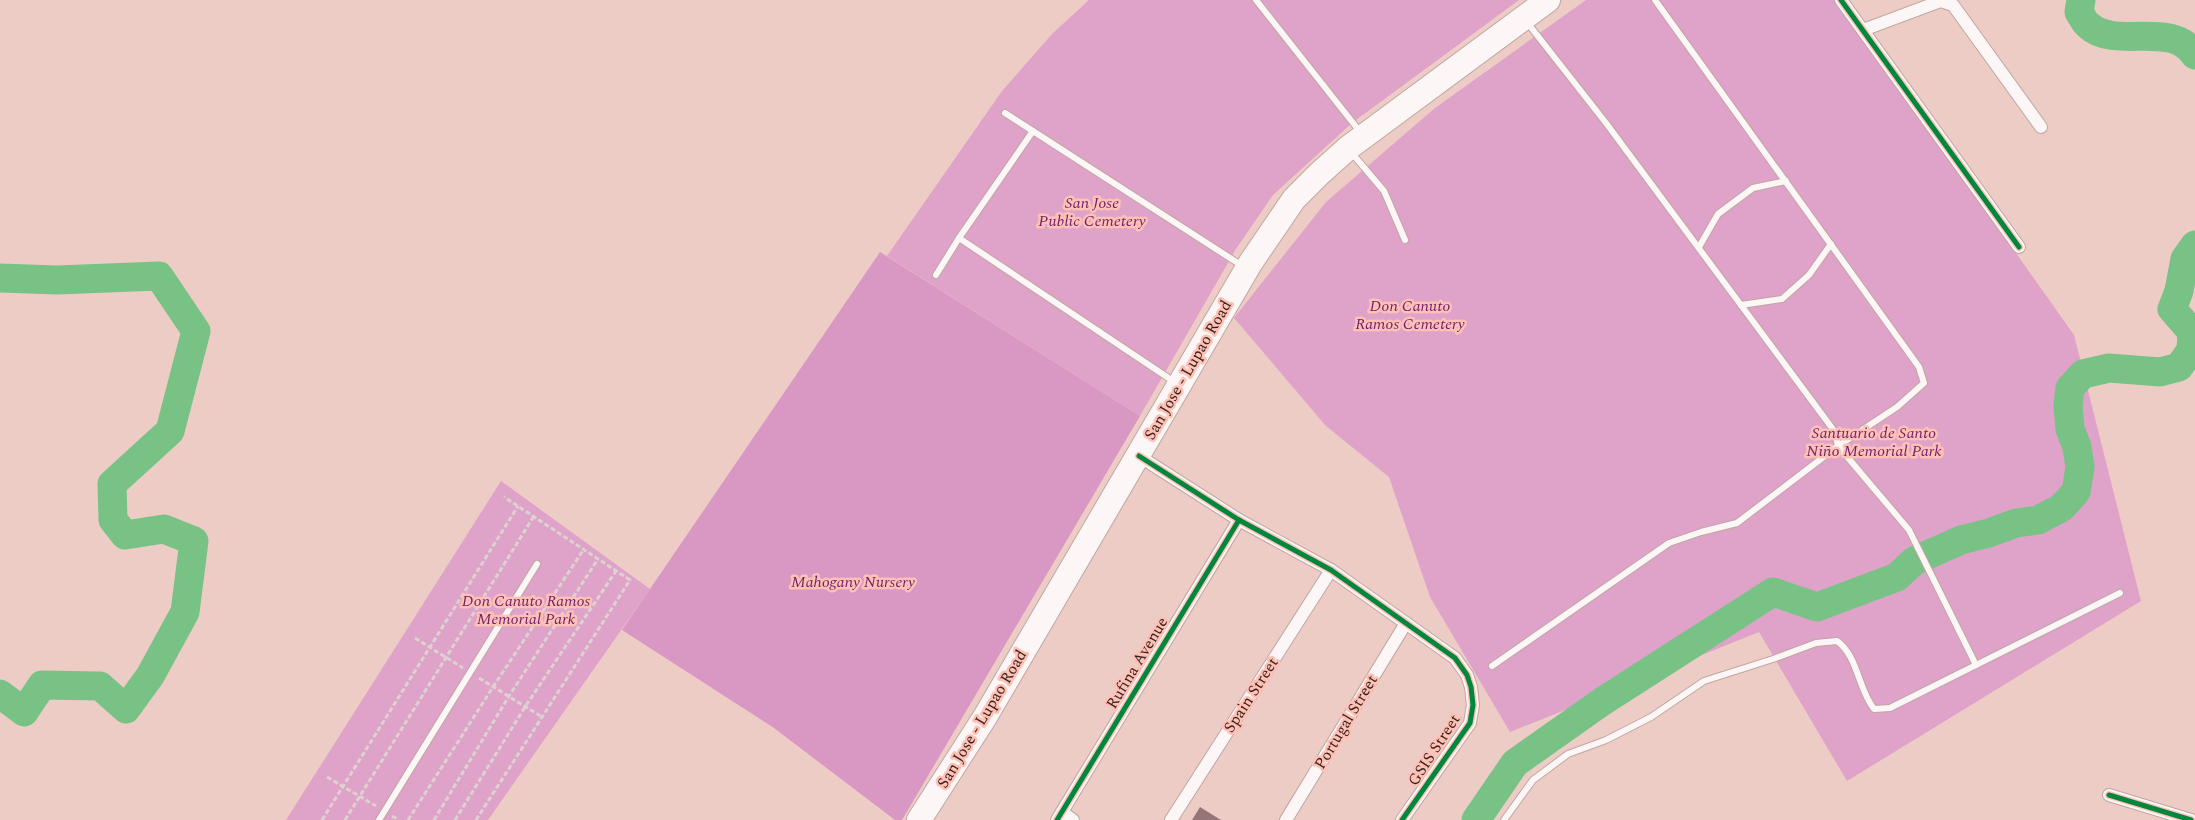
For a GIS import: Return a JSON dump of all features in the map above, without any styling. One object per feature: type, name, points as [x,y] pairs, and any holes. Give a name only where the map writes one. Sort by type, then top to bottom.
[{"type":"highway","name":"San Jose - Lupao Road","points":[[919,820],[985,718],[1247,269],[1294,199],[1356,142],[1548,0]]},
{"type":"street","points":[[1841,0],[2019,248]]},
{"type":"street","points":[[1863,30],[1941,1],[1953,5],[2041,127]]},
{"type":"street","points":[[1138,456],[1239,520],[1330,570],[1406,623]]},
{"type":"street","name":"Rufina Avenue","points":[[1060,816],[1239,520]]},
{"type":"street","name":"Spain Street","points":[[1171,820],[1330,570]]},
{"type":"street","name":"GSIS Street","points":[[1402,820],[1470,723],[1473,705],[1471,687],[1467,675],[1459,662],[1406,623]]},
{"type":"street","name":"Portugal Street","points":[[1286,820],[1406,623]]},
{"type":"street","points":[[2109,795],[2190,820]]},
{"type":"street","points":[[1060,816],[1073,820]]},
{"type":"lane","points":[[1256,0],[1356,142],[1384,191],[1405,240]]},
{"type":"lane","points":[[1492,666],[1669,543],[1701,532],[1737,523],[1838,446],[1897,407],[1924,383],[1919,367],[1655,0]]},
{"type":"lane","points":[[1524,18],[1606,123],[1835,432],[1838,446],[1909,530],[1976,665]]},
{"type":"lane","points":[[1005,113],[1247,269]]},
{"type":"lane","points":[[936,275],[958,238],[1033,131]]},
{"type":"lane","points":[[1699,247],[1718,214],[1753,188],[1786,181]]},
{"type":"lane","points":[[958,238],[1180,385]]},
{"type":"lane","points":[[1741,305],[1782,300],[1809,276],[1831,244]]},
{"type":"lane","points":[[379,820],[537,564]]},
{"type":"lane","points":[[1504,820],[1534,780],[1568,754],[1606,740],[1652,717],[1704,681],[1773,659],[1816,642],[1837,641],[1846,648],[1867,699],[1874,708],[1890,708],[2120,593]]},
{"type":"path","points":[[476,820],[630,580],[504,496]]},
{"type":"path","points":[[322,820],[518,506]]},
{"type":"path","points":[[345,820],[534,516]]},
{"type":"path","points":[[408,820],[493,686],[584,549]]},
{"type":"path","points":[[434,820],[509,696],[598,559]]},
{"type":"path","points":[[455,820],[525,707],[616,571]]},
{"type":"path","points":[[327,777],[399,820]]},
{"type":"green space","name":"San Jose Public Cemetery","points":[[1089,0],[1519,0],[1352,123],[1273,195],[1236,249],[1140,416],[887,256],[1002,91],[1053,33]]},
{"type":"green space","name":"Santuario de Santo Niño Memorial Park","points":[[1586,0],[1837,0],[2074,335],[2141,601],[1847,781],[1759,632],[1510,732],[1430,597],[1389,477],[1326,426],[1234,318],[1326,202],[1435,108]]},
{"type":"green space","name":"Mahogany Nursery","points":[[880,252],[1140,416],[902,820],[895,820],[774,728],[622,630]]},
{"type":"green space","name":"Don Canuto Ramos Memorial Park","points":[[501,481],[650,589],[488,820],[286,820]]},
{"type":"building","points":[[1200,807],[1221,820],[1192,820]]},
{"type":"waterway","points":[[2081,0],[2079,12],[2087,24],[2100,32],[2113,36],[2172,39],[2185,44],[2195,55]]},
{"type":"waterway","points":[[1476,820],[1515,763],[1603,701],[1773,592],[1817,607],[1897,577],[1914,561],[1961,540],[1989,533],[2016,523],[2038,520],[2061,508],[2076,492],[2080,467],[2077,447],[2070,429],[2068,406],[2070,388],[2083,374],[2109,368],[2160,372],[2179,367],[2191,350],[2192,332],[2172,309],[2179,291],[2185,259],[2195,245]]},
{"type":"waterway","points":[[0,278],[57,280],[159,276],[196,331],[170,431],[112,484],[113,520],[125,535],[164,529],[194,541],[185,612],[150,676],[126,709],[100,686],[42,685],[24,712],[0,694]]},
{"type":"cycle path","points":[[1841,0],[2019,247]]},
{"type":"cycle path","points":[[1139,456],[1239,520],[1331,570],[1455,658],[1467,675],[1471,687],[1473,705],[1470,723],[1402,820]]},
{"type":"cycle path","points":[[1057,820],[1239,520]]},
{"type":"cycle path","points":[[2109,795],[2191,820]]},
{"type":"park label","name":"Don Canuto Ramos Cemetery","points":[[1410,315]]}]
